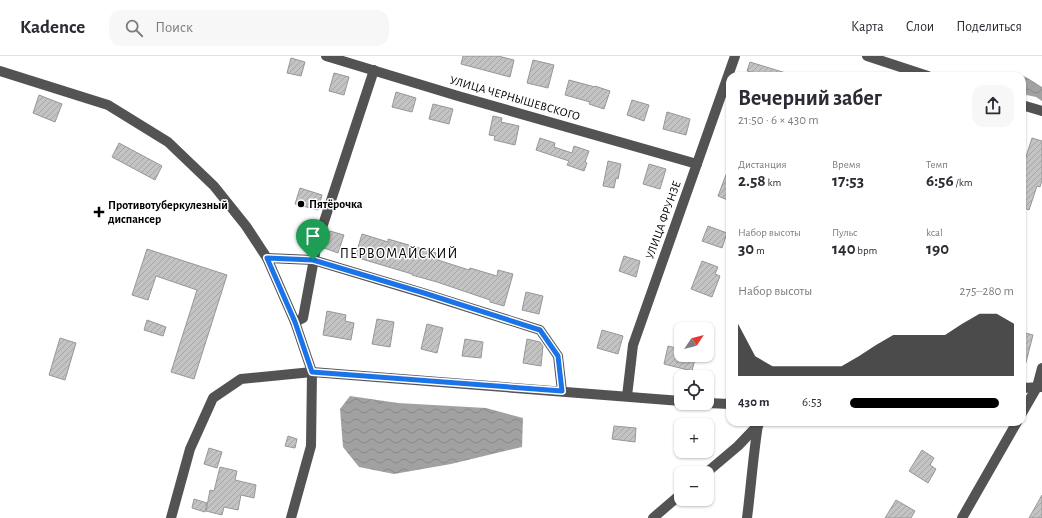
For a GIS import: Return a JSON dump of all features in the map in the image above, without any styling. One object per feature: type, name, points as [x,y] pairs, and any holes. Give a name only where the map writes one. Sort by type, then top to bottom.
[{"type":"street","name":"УЛИЦА ЧЕРНЫШЕВСКОГО","points":[[326,56],[697,164]]},
{"type":"street","name":"УЛИЦА ФРУНЗЕ","points":[[729,72],[735,56]]},
{"type":"street","points":[[867,56],[908,72]]},
{"type":"street","points":[[295,322],[303,318],[317,243],[374,70]]},
{"type":"street","points":[[0,71],[108,105],[168,142],[214,186],[246,226],[267,258],[295,322],[312,372],[311,446],[291,518]]},
{"type":"street","name":"УЛИЦА ФРУНЗЕ","points":[[627,396],[633,345],[726,82]]},
{"type":"street","points":[[1026,106],[1042,111]]},
{"type":"street","points":[[267,258],[313,260],[540,330],[558,356],[562,391]]},
{"type":"street","points":[[1026,407],[1040,387],[1042,368]]},
{"type":"street","points":[[171,518],[190,449],[213,398],[241,379],[312,372],[674,400]]},
{"type":"street","points":[[1026,388],[1040,387]]},
{"type":"street","points":[[714,403],[726,404]]},
{"type":"street","points":[[714,466],[738,446],[758,426]]},
{"type":"street","points":[[747,518],[754,451],[760,426]]},
{"type":"street","points":[[962,518],[1015,426]]},
{"type":"street","points":[[653,518],[674,500]]},
{"type":"water","points":[[1026,77],[1042,87],[1042,101],[1036,97],[1026,95]]},
{"type":"water","points":[[350,396],[398,403],[486,408],[523,418],[522,447],[451,464],[394,474],[359,467],[343,447],[340,409]]},
{"type":"building","points":[[463,56],[498,56],[514,60],[510,77],[461,64]]},
{"type":"building","points":[[291,58],[305,62],[301,76],[287,73]]},
{"type":"building","points":[[533,60],[554,65],[548,88],[527,83]]},
{"type":"building","points":[[750,62],[782,72],[751,72],[747,71]]},
{"type":"building","points":[[334,73],[349,77],[344,95],[329,91]]},
{"type":"building","points":[[569,80],[610,91],[604,109],[589,104],[590,102],[565,95]]},
{"type":"building","points":[[396,92],[416,98],[412,112],[392,107]]},
{"type":"building","points":[[39,95],[62,104],[55,122],[33,113]]},
{"type":"building","points":[[632,100],[649,105],[644,121],[627,115]]},
{"type":"building","points":[[433,104],[453,109],[449,124],[429,119]]},
{"type":"building","points":[[667,112],[690,119],[686,135],[663,129]]},
{"type":"building","points":[[493,116],[502,118],[501,122],[519,126],[515,145],[494,140],[495,136],[489,135]]},
{"type":"building","points":[[540,138],[555,143],[554,147],[572,153],[574,146],[589,151],[585,162],[587,163],[584,171],[567,165],[569,161],[536,150]]},
{"type":"building","points":[[1032,138],[1042,141],[1042,180],[1040,187],[1037,186],[1029,210],[1026,209],[1026,157]]},
{"type":"building","points":[[119,143],[162,166],[155,180],[112,157]]},
{"type":"building","points":[[608,161],[621,164],[618,179],[616,178],[614,188],[603,186]]},
{"type":"building","points":[[649,164],[666,169],[660,189],[643,184]]},
{"type":"building","points":[[726,175],[726,199],[718,196]]},
{"type":"building","points":[[300,188],[322,195],[318,210],[295,204]]},
{"type":"building","points":[[708,226],[726,233],[722,248],[702,241]]},
{"type":"building","points":[[330,231],[344,235],[338,253],[324,248]]},
{"type":"building","points":[[362,234],[388,242],[388,239],[436,253],[435,256],[439,257],[438,260],[469,270],[470,268],[497,276],[498,270],[513,274],[504,306],[437,282],[355,257]]},
{"type":"building","points":[[147,249],[227,275],[194,379],[171,372],[197,290],[156,276],[148,300],[132,295]]},
{"type":"building","points":[[624,256],[640,261],[636,277],[619,271]]},
{"type":"building","points":[[702,261],[718,267],[715,274],[720,276],[712,297],[691,289]]},
{"type":"building","points":[[526,292],[543,296],[539,314],[522,310]]},
{"type":"building","points":[[327,311],[346,315],[345,321],[354,323],[351,340],[323,335]]},
{"type":"building","points":[[377,319],[394,322],[390,347],[372,344]]},
{"type":"building","points":[[147,320],[166,327],[163,336],[144,330]]},
{"type":"building","points":[[427,324],[443,328],[437,353],[421,349]]},
{"type":"building","points":[[602,330],[623,336],[618,354],[597,348]]},
{"type":"building","points":[[1026,333],[1033,335],[1026,362]]},
{"type":"building","points":[[60,338],[76,343],[65,380],[49,375]]},
{"type":"building","points":[[465,339],[483,342],[481,358],[462,356]]},
{"type":"building","points":[[527,339],[540,342],[543,346],[541,366],[523,363]]},
{"type":"building","points":[[668,346],[674,347],[674,362],[694,362],[692,370],[664,364]]},
{"type":"building","points":[[614,426],[636,428],[635,442],[612,439]]},
{"type":"building","points":[[288,436],[297,439],[295,448],[285,446]]},
{"type":"building","points":[[209,448],[222,452],[217,468],[204,464]]},
{"type":"building","points":[[922,450],[934,458],[930,465],[936,469],[928,483],[909,471]]},
{"type":"building","points":[[220,467],[237,471],[235,480],[256,485],[254,498],[241,495],[238,510],[224,507],[222,515],[206,511],[210,490],[214,491]]},
{"type":"building","points":[[1042,495],[1042,518],[1029,518]]},
{"type":"building","points":[[194,499],[207,503],[205,512],[192,508]]},
{"type":"building","points":[[896,500],[915,511],[911,518],[885,518]]},
{"type":"place","name":"Пятёрочка","points":[[301,204]]},
{"type":"place","name":"Противотуберкулезный диспансер","points":[[99,212]]},
{"type":"district","name":"ПЕРВОМАЙСКИЙ","points":[[399,254]]},
{"type":"route","points":[[267,258],[313,260],[540,330],[558,356],[562,391],[312,372],[295,322],[267,258]]}]
